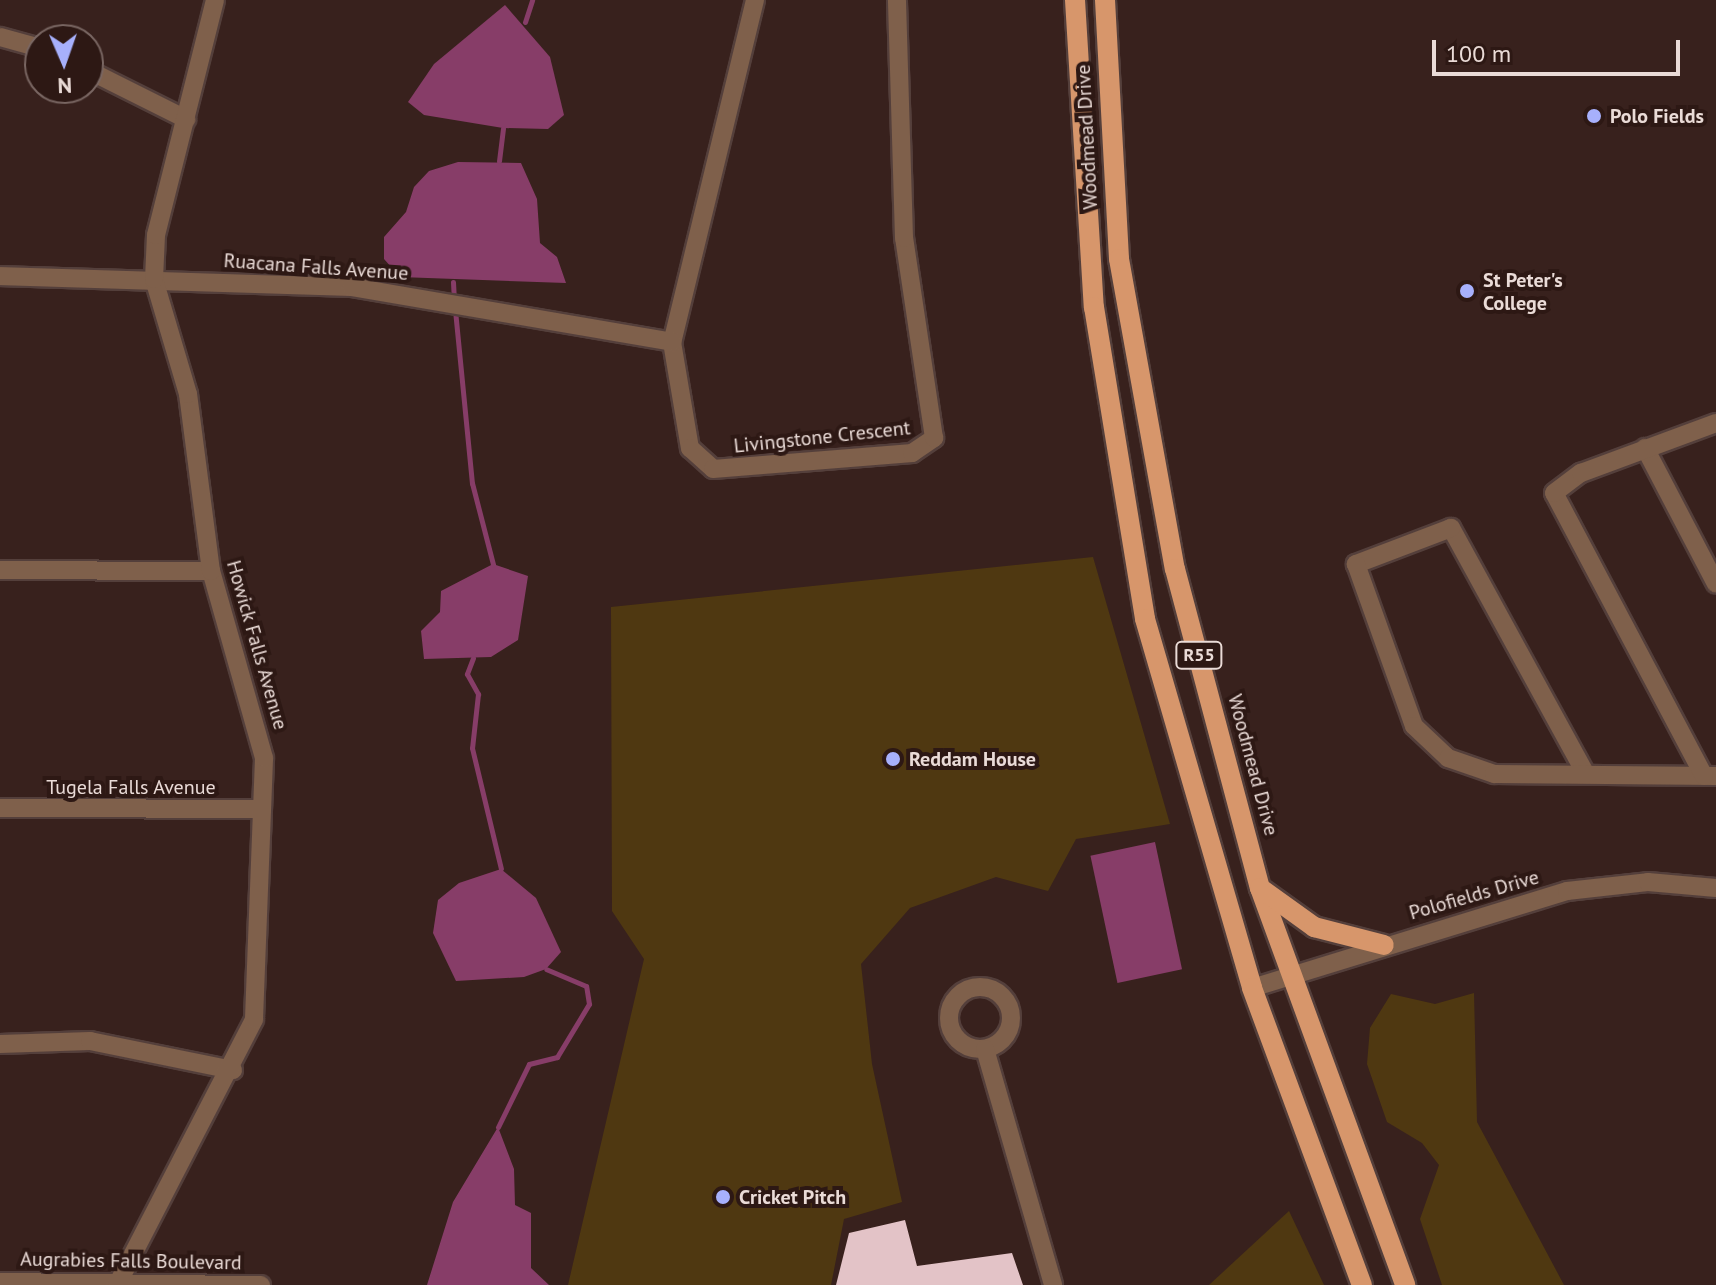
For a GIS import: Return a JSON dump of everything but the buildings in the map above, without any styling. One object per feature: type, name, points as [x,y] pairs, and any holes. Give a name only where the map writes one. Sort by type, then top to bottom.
[{"type":"main road","name":"Woodmead Drive","points":[[1075,0],[1094,307],[1143,603],[1184,774],[1252,988],[1362,1285]]},
{"type":"main road","name":"Woodmead Drive","points":[[1105,0],[1119,259],[1175,569],[1260,888],[1405,1285]]},
{"type":"main road","points":[[1260,888],[1314,927],[1384,945]]},
{"type":"street","name":"Howick Falls Avenue","points":[[118,1283],[233,1070],[254,1019],[262,809],[258,719],[211,571],[188,394],[154,279],[156,235],[215,0]]},
{"type":"street","name":"Livingstone Crescent","points":[[755,0],[672,342],[690,448],[701,465],[731,470],[912,453],[934,438],[904,238],[897,0]]},
{"type":"street","points":[[0,37],[24,44]]},
{"type":"street","points":[[104,78],[186,119]]},
{"type":"street","name":"Ruacana Falls Avenue","points":[[0,276],[351,287],[672,342]]},
{"type":"street","points":[[1710,776],[1555,503],[1560,485],[1581,473],[1716,423]]},
{"type":"street","points":[[1645,448],[1716,584]]},
{"type":"street","points":[[1583,769],[1451,528],[1356,564],[1414,726],[1448,758],[1494,774],[1583,769],[1710,776]]},
{"type":"street","points":[[0,570],[211,571]]},
{"type":"street","name":"Tugela Falls Avenue","points":[[0,808],[262,809]]},
{"type":"street","name":"Polofields Drive","points":[[1252,988],[1384,945],[1604,883],[1716,888]]},
{"type":"street","points":[[0,1044],[90,1041],[233,1070]]},
{"type":"street","points":[[985,1049],[1053,1285]]},
{"type":"street","name":"Augrabies Falls Boulevard","points":[[0,1282],[261,1285]]},
{"type":"shaded area","points":[[505,5],[550,57],[564,115],[548,129],[503,128],[424,115],[408,102],[434,64]]},
{"type":"shaded area","points":[[458,162],[521,163],[537,199],[540,243],[557,257],[566,283],[400,277],[384,259],[384,237],[406,212],[414,187],[429,171]]},
{"type":"shaded area","points":[[1093,557],[1170,824],[1076,839],[1048,891],[996,877],[910,908],[861,964],[872,1064],[902,1202],[844,1219],[831,1285],[568,1285],[644,959],[612,911],[611,607]]},
{"type":"shaded area","points":[[493,564],[528,576],[518,640],[491,657],[424,659],[421,631],[440,612],[441,591]]},
{"type":"shaded area","points":[[1155,842],[1182,969],[1117,983],[1090,856]]},
{"type":"shaded area","points":[[501,869],[536,898],[561,952],[546,969],[524,977],[456,981],[433,933],[438,900],[459,883]]},
{"type":"shaded area","points":[[1474,993],[1477,1122],[1564,1285],[1442,1285],[1420,1219],[1439,1165],[1422,1143],[1387,1122],[1367,1064],[1370,1028],[1391,994],[1435,1004]]},
{"type":"shaded area","points":[[498,1127],[514,1169],[515,1205],[531,1213],[531,1268],[549,1285],[427,1285],[453,1202]]},
{"type":"shaded area","points":[[1289,1211],[1324,1285],[1209,1285]]},
{"type":"waterway","points":[[525,22],[532,0]]},
{"type":"waterway","points":[[499,161],[503,128]]},
{"type":"waterway","points":[[453,282],[454,300]]},
{"type":"waterway","points":[[455,310],[472,483],[493,564]]},
{"type":"waterway","points":[[473,658],[467,674],[478,694],[472,748],[501,869]]},
{"type":"waterway","points":[[498,1127],[529,1064],[557,1057],[589,1004],[586,986],[546,969]]},
{"type":"place","name":"Polo Fields","points":[[1594,116]]},
{"type":"place","name":"St Peter's College","points":[[1467,291]]},
{"type":"place","name":"Reddam House","points":[[893,759]]},
{"type":"place","name":"Cricket Pitch","points":[[723,1197]]}]
